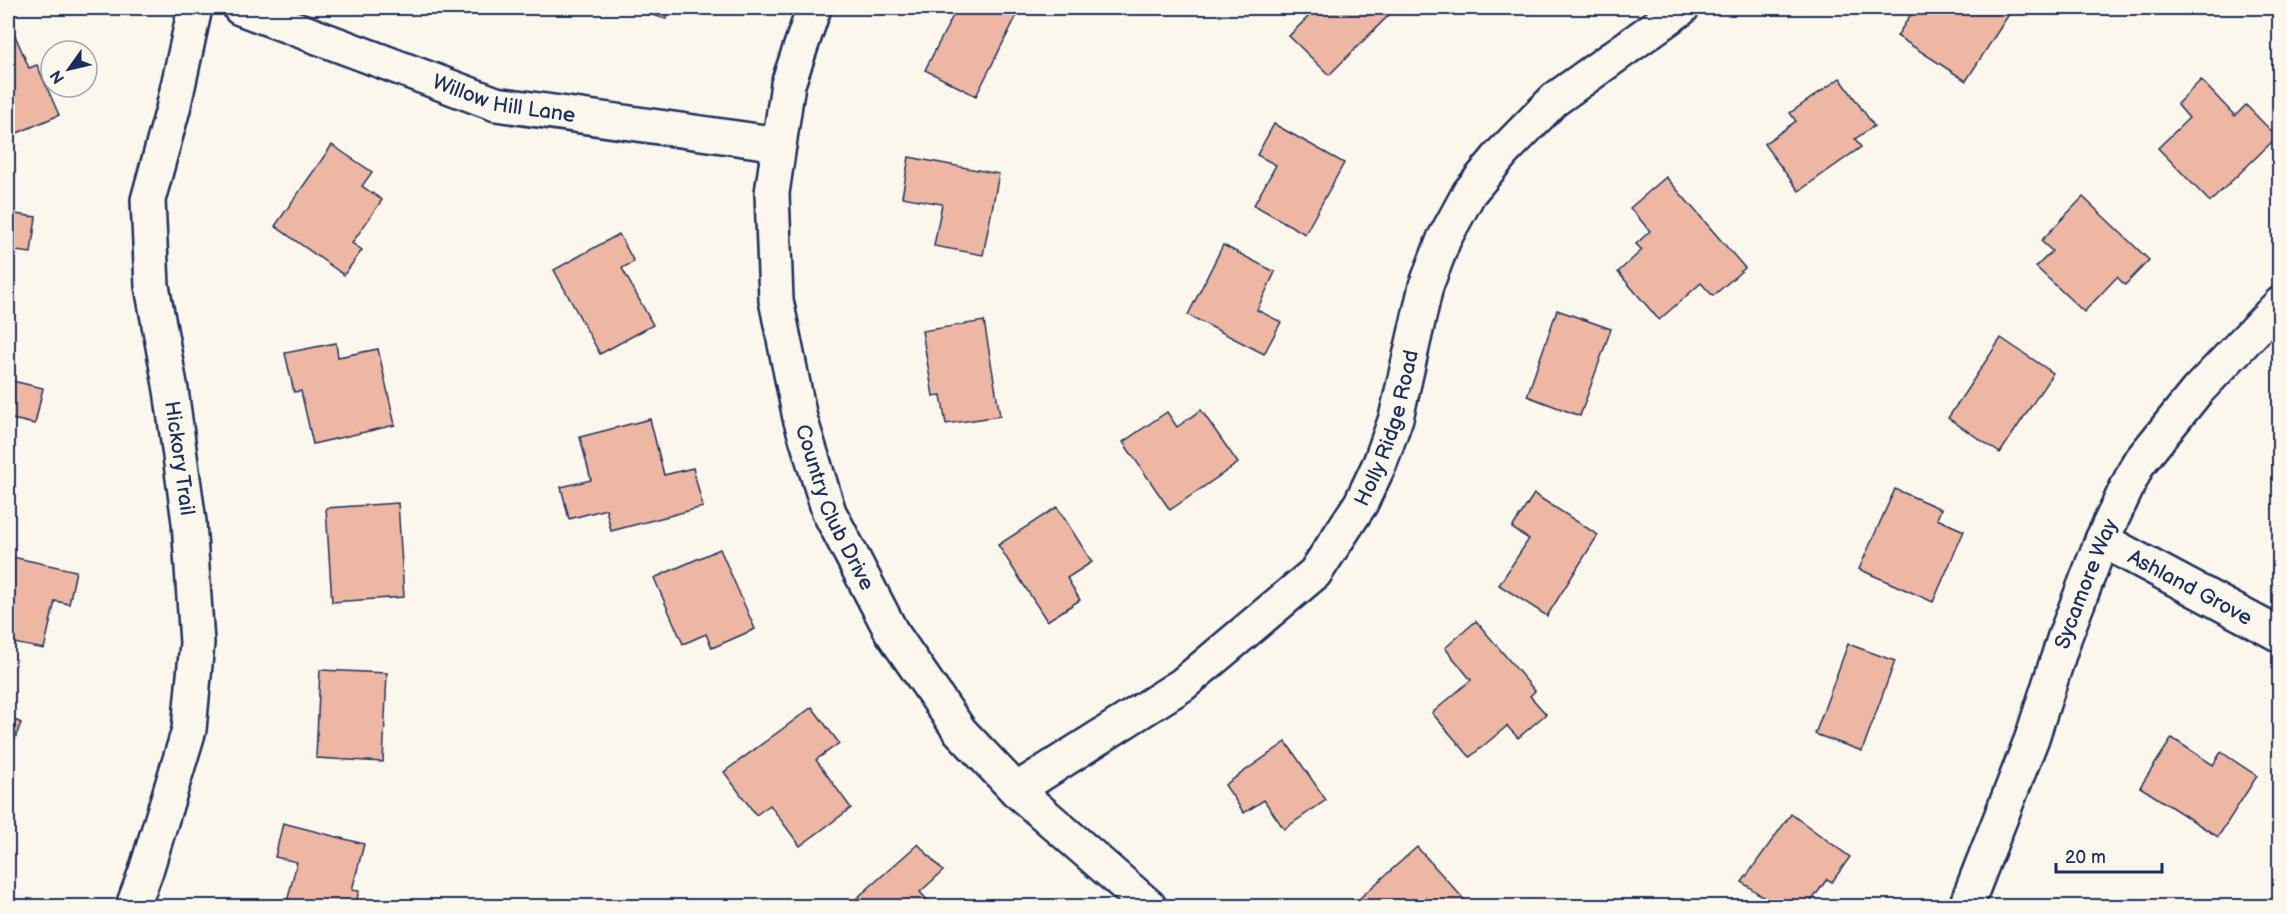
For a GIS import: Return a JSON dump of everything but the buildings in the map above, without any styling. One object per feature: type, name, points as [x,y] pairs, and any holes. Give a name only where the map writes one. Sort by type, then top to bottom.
[{"type":"street","name":"Hickory Trail","points":[[133,906],[189,730],[197,643],[189,522],[171,390],[152,286],[148,200],[195,8]]},
{"type":"street","name":"Willow Hill Lane","points":[[240,8],[496,104],[779,144]]},
{"type":"street","name":"Country Club Drive","points":[[814,8],[788,84],[772,194],[776,300],[800,418],[829,512],[891,631],[960,731],[1016,790],[1149,906]]},
{"type":"street","name":"Holly Ridge Road","points":[[1016,790],[1182,685],[1315,573],[1361,503],[1380,463],[1396,418],[1426,286],[1444,239],[1469,193],[1503,152],[1554,100],[1682,8]]},
{"type":"street","name":"Sycamore Way","points":[[1966,906],[2032,738],[2065,636],[2102,540],[2138,464],[2197,391],[2280,304]]},
{"type":"street","name":"Ashland Grove","points":[[2102,540],[2280,634]]}]
